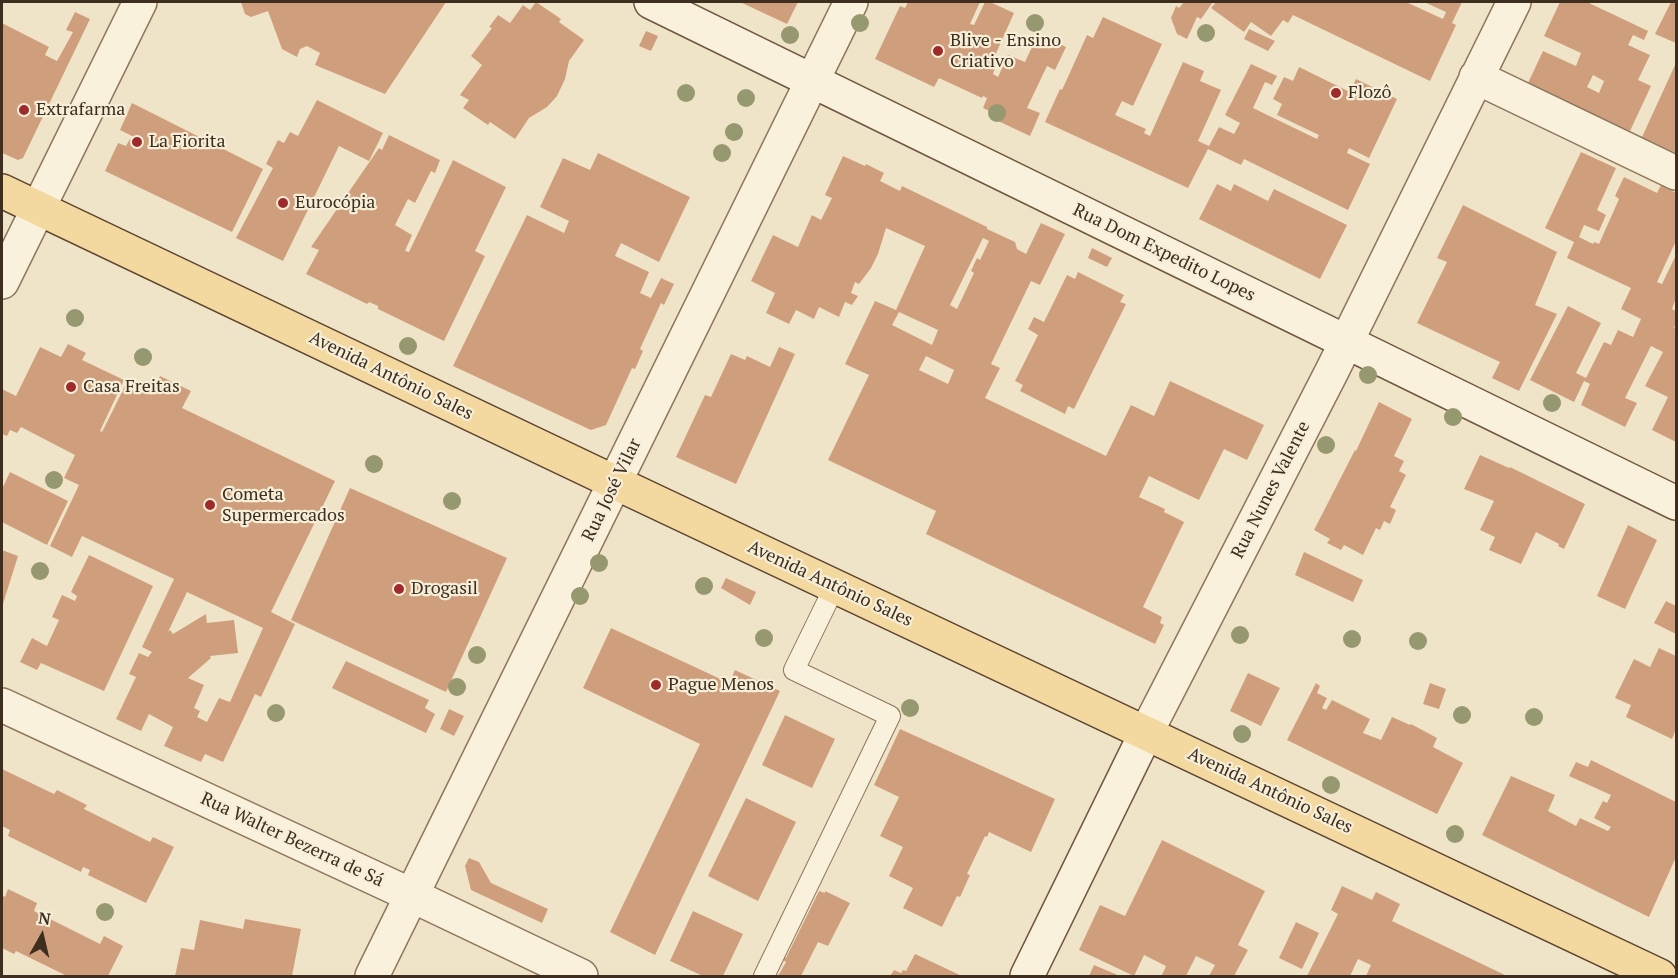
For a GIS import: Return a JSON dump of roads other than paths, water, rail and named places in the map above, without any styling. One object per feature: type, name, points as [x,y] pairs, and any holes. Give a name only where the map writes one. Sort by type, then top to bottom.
[{"type":"main road","name":"Avenida Antônio Sales","points":[[2,190],[1660,976]]},
{"type":"street","points":[[2,282],[140,2]]},
{"type":"street","name":"Rua Dom Expedito Lopes","points":[[651,2],[1677,503]]},
{"type":"street","name":"Rua José Vilar","points":[[372,976],[851,2]]},
{"type":"street","name":"Rua Nunes Valente","points":[[1027,976],[1146,733],[1346,342],[1514,2]]},
{"type":"street","points":[[1476,76],[1677,173]]},
{"type":"street","name":"Rua Walter Bezerra de Sá","points":[[2,705],[581,976]]},
{"type":"lane","points":[[764,976],[890,716],[794,670],[835,586]]},
{"type":"place","name":"Blive - Ensino Criativo","points":[[938,51]]},
{"type":"place","name":"Flozô","points":[[1336,93]]},
{"type":"place","name":"Extrafarma","points":[[24,110]]},
{"type":"place","name":"La Fiorita","points":[[137,142]]},
{"type":"place","name":"Eurocópia","points":[[283,203]]},
{"type":"place","name":"Casa Freitas","points":[[71,387]]},
{"type":"place","name":"Cometa Supermercados","points":[[210,505]]},
{"type":"place","name":"Drogasil","points":[[399,589]]},
{"type":"place","name":"Pague Menos","points":[[656,685]]}]
